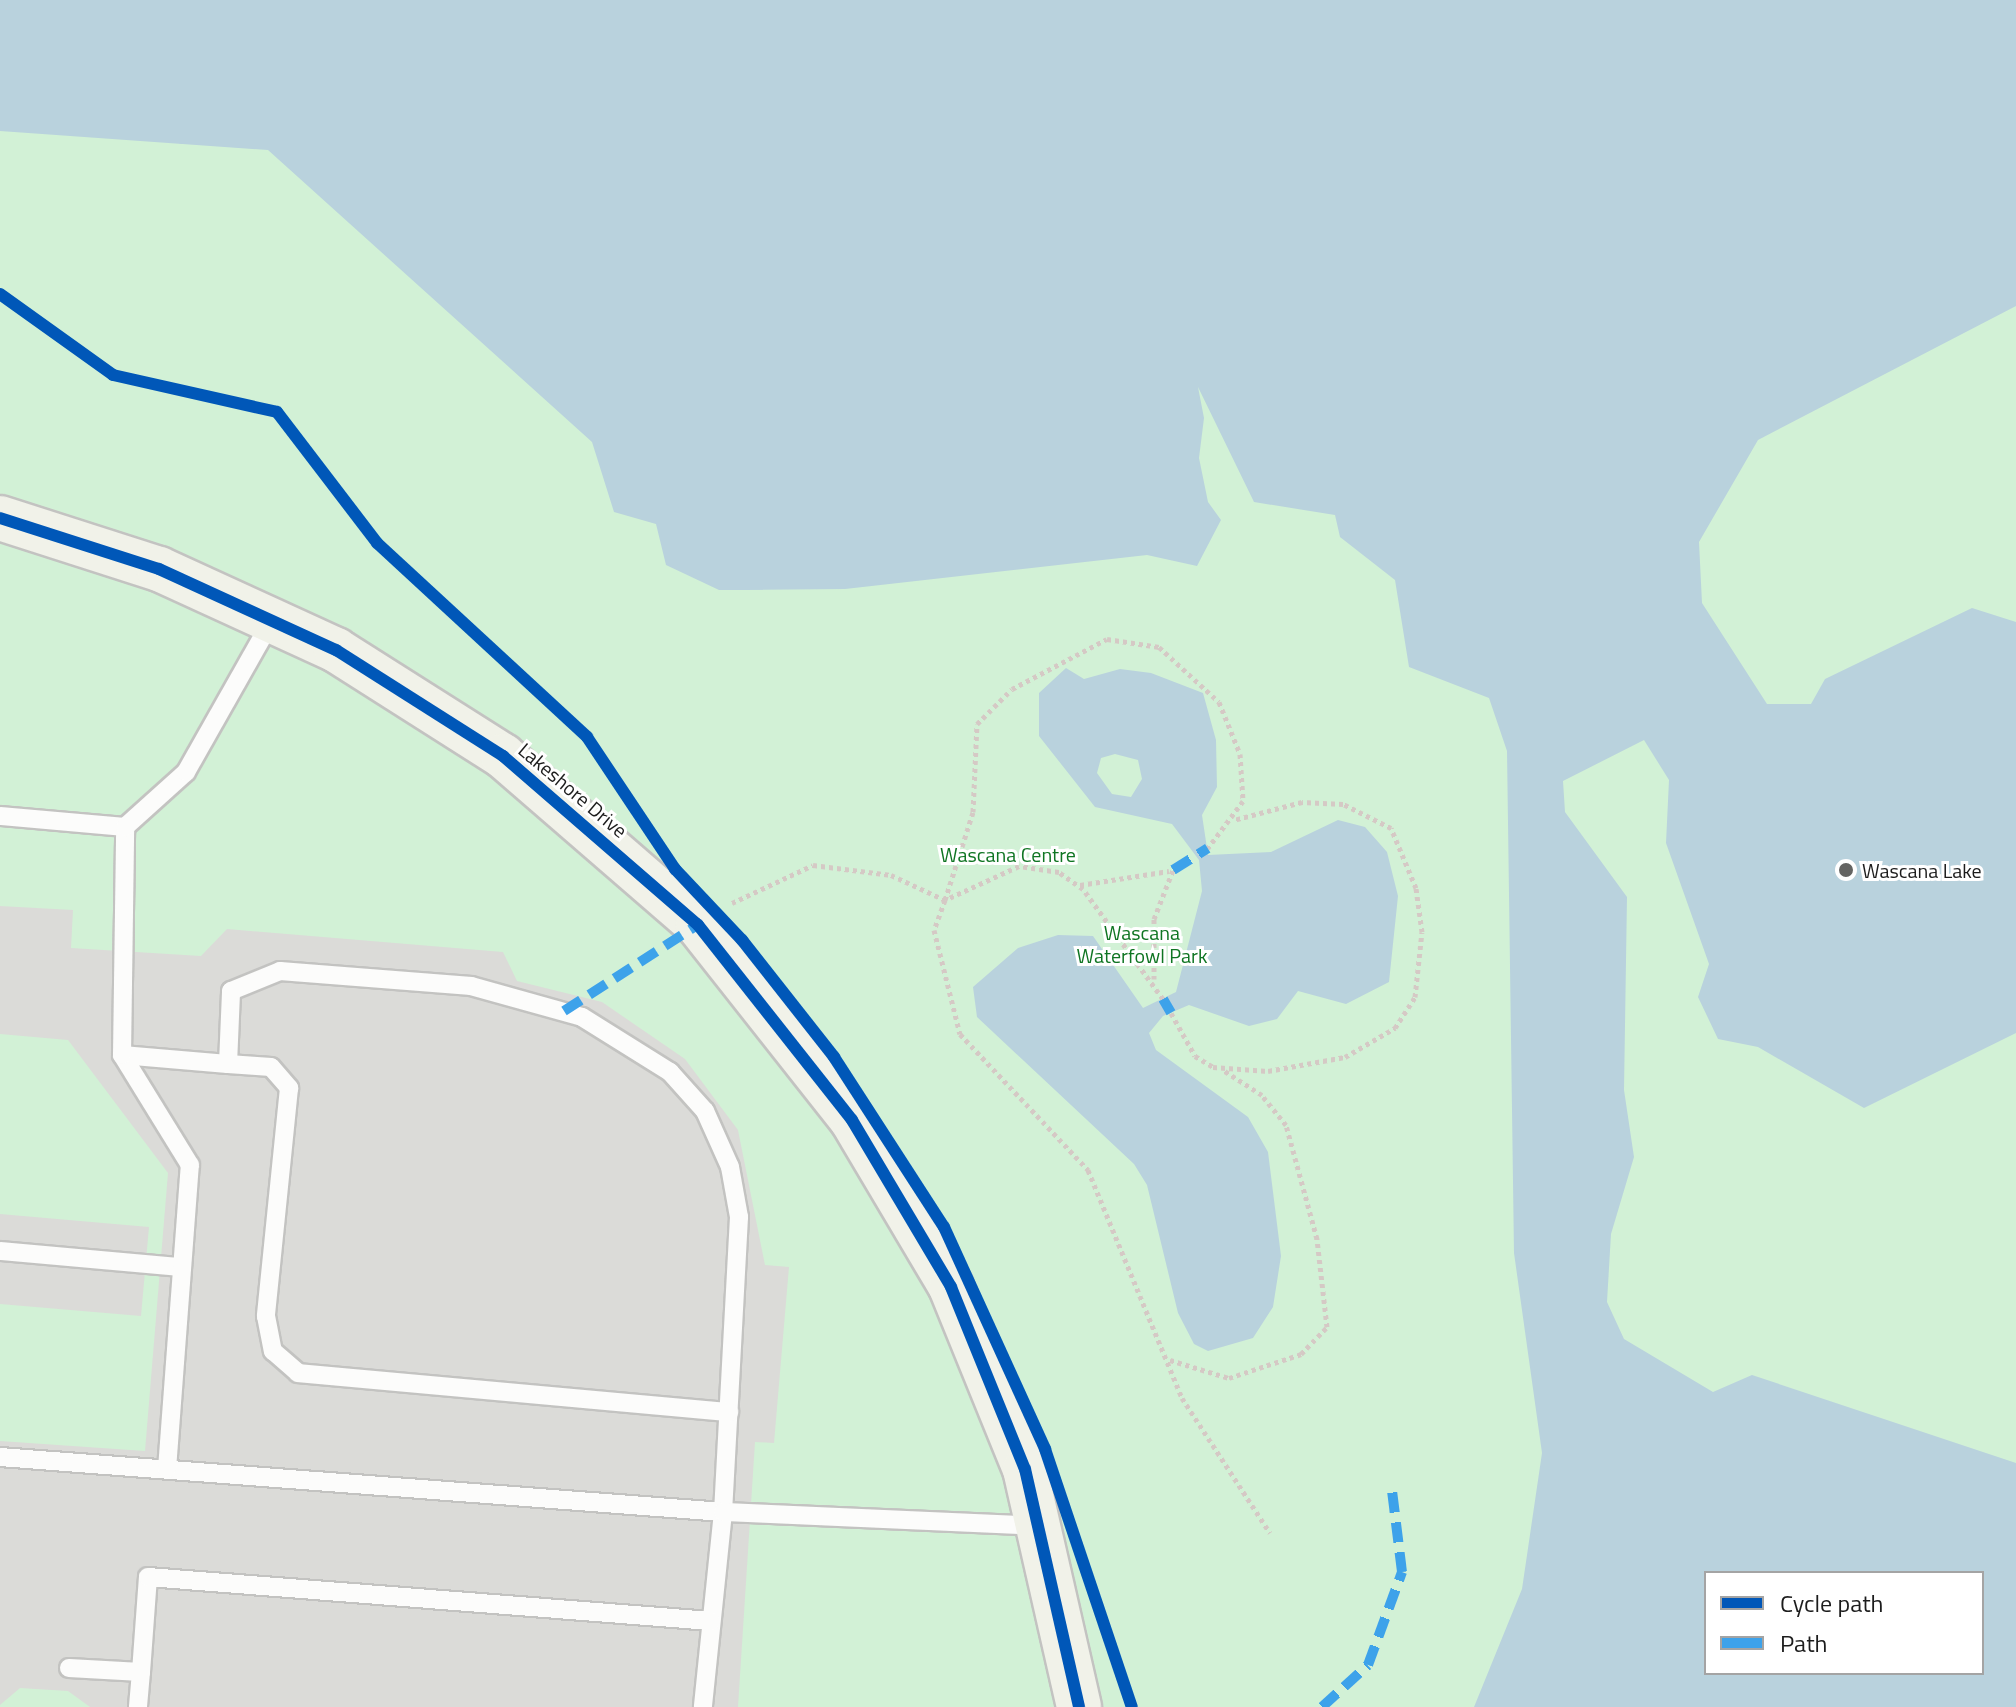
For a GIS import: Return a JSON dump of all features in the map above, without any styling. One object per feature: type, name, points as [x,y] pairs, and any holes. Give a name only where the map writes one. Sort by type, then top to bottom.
[{"type":"street","name":"Lakeshore Drive","points":[[0,518],[159,569],[273,617],[503,756],[698,925],[752,986],[852,1120],[951,1287],[1005,1410],[1041,1526],[1079,1707]]},
{"type":"lane","points":[[0,816],[125,827],[186,772],[273,617]]},
{"type":"lane","points":[[125,827],[122,1055],[190,1165],[167,1469]]},
{"type":"lane","points":[[228,1064],[231,991],[280,971],[471,986],[582,1017],[631,1044],[705,1111],[730,1167],[739,1217],[723,1512],[703,1707]]},
{"type":"lane","points":[[122,1055],[271,1067],[289,1088],[266,1316],[273,1351],[298,1373],[729,1412]]},
{"type":"lane","points":[[0,1251],[180,1267]]},
{"type":"lane","points":[[0,1457],[723,1512],[1041,1526]]},
{"type":"lane","points":[[138,1707],[148,1577],[711,1621]]},
{"type":"lane","points":[[69,1668],[141,1672]]},
{"type":"path","points":[[1208,848],[1234,820],[1245,777],[1219,702],[1159,647],[1107,639],[1012,689],[977,724],[973,812],[934,930],[960,1034],[1088,1170],[1209,1448],[1270,1533]]},
{"type":"path","points":[[1213,1067],[1268,1071],[1345,1057],[1395,1028],[1411,1010],[1420,978],[1416,888],[1391,828],[1343,804],[1302,802],[1234,820]]},
{"type":"path","points":[[717,912],[768,880],[813,865],[891,875],[945,900],[1019,866],[1059,872],[1077,885],[1154,979],[1163,999]]},
{"type":"path","points":[[1077,885],[1173,870],[1154,919],[1154,979]]},
{"type":"path","points":[[1169,1360],[1229,1378],[1301,1354],[1327,1327],[1317,1239],[1286,1125],[1262,1095],[1195,1056],[1171,1013]]},
{"type":"green space","name":"Wascana Centre","points":[[0,0],[2016,0],[2016,1707],[0,1707]]},
{"type":"shaded area","points":[[0,906],[73,910],[71,948],[201,956],[227,929],[503,952],[517,981],[602,1002],[685,1059],[738,1130],[765,1265],[789,1267],[774,1443],[755,1442],[738,1707],[90,1707],[68,1691],[20,1688],[0,1705],[0,1441],[145,1451],[168,1173],[68,1040],[0,1034]]},
{"type":"shaded area","points":[[0,1214],[149,1227],[141,1316],[0,1304]]},
{"type":"water","name":"Wascana Lake","points":[[0,0],[2016,0],[2016,306],[1758,440],[1699,542],[1702,603],[1767,704],[1811,704],[1825,679],[1972,608],[2016,622],[2016,1033],[1864,1108],[1758,1047],[1718,1039],[1698,997],[1709,964],[1666,843],[1669,780],[1644,740],[1563,781],[1565,812],[1627,897],[1624,1090],[1634,1157],[1611,1234],[1607,1302],[1624,1339],[1713,1392],[1752,1375],[2016,1463],[2016,1707],[1474,1707],[1522,1589],[1542,1453],[1514,1253],[1507,751],[1489,698],[1409,667],[1395,580],[1340,537],[1335,515],[1254,502],[1198,387],[1204,418],[1199,458],[1208,502],[1221,520],[1197,566],[1147,555],[845,589],[719,590],[666,565],[656,524],[614,512],[592,442],[268,150],[0,131]]},
{"type":"water","points":[[1066,668],[1084,679],[1120,669],[1151,673],[1203,693],[1216,740],[1217,787],[1202,815],[1208,855],[1271,852],[1338,820],[1365,827],[1387,852],[1398,896],[1389,982],[1346,1004],[1298,991],[1277,1019],[1249,1026],[1189,1005],[1163,1016],[1149,1033],[1156,1050],[1248,1117],[1268,1152],[1281,1256],[1273,1307],[1253,1338],[1208,1351],[1194,1344],[1178,1313],[1147,1185],[1134,1164],[977,1017],[973,987],[1018,948],[1058,935],[1093,936],[1143,1008],[1176,992],[1202,891],[1199,860],[1172,824],[1095,807],[1039,736],[1039,693]],"holes":[[[1115,754],[1138,760],[1142,779],[1131,797],[1112,794],[1097,773],[1101,758]]]},
{"type":"marked path","points":[[1173,870],[1208,848]]},
{"type":"marked path","points":[[564,1011],[702,922]]},
{"type":"marked path","points":[[1163,999],[1171,1013]]},
{"type":"marked path","points":[[1322,1707],[1368,1665],[1402,1572],[1392,1491]]},
{"type":"cycle path","points":[[0,294],[113,375],[277,412],[377,543],[587,737],[675,869],[742,940],[834,1057],[944,1227],[1045,1449],[1132,1707]]},
{"type":"cycle path","points":[[0,518],[159,569],[336,650],[503,756],[698,925],[852,1120],[951,1287],[1025,1469],[1079,1707]]},
{"type":"place","name":"Wascana Lake","points":[[1846,870]]},
{"type":"park label","name":"Wascana Waterfowl Park","points":[[1142,944]]}]
